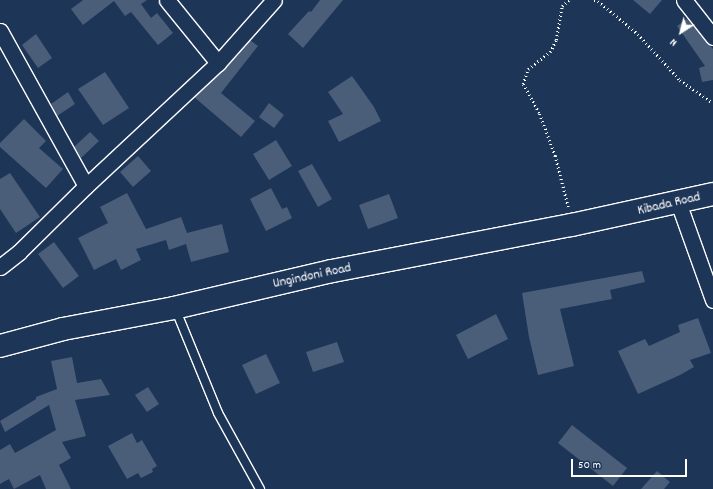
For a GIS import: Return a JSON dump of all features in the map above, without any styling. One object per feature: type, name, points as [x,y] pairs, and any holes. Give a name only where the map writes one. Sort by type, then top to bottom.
[{"type":"main road","name":"Kibada Road","points":[[626,214],[713,194]]},
{"type":"main road","name":"Ungindoni Road","points":[[0,346],[63,329],[174,308],[332,271],[626,214]]},
{"type":"street","points":[[167,0],[218,62]]},
{"type":"street","points":[[0,267],[19,252],[86,186],[218,62],[274,0]]},
{"type":"street","points":[[684,0],[713,37]]},
{"type":"street","points":[[0,31],[86,186]]},
{"type":"street","points":[[678,202],[713,300]]},
{"type":"lane","points":[[174,308],[218,413],[260,489]]},
{"type":"path","points":[[568,0],[562,6],[556,40],[550,52],[528,70],[523,84],[539,113],[555,156],[572,225]]},
{"type":"path","points":[[594,0],[598,1],[638,34],[680,80],[713,103]]},
{"type":"building","points":[[83,0],[147,0],[141,4],[151,18],[157,13],[173,33],[158,45],[131,12],[125,16],[114,1],[83,25],[71,9]]},
{"type":"building","points":[[320,0],[343,0],[303,48],[288,34],[309,11],[311,12]]},
{"type":"building","points":[[633,0],[662,0],[650,14]]},
{"type":"building","points":[[687,19],[713,49],[713,80],[702,82],[699,68],[705,66],[677,26]]},
{"type":"building","points":[[36,34],[52,58],[38,68],[22,45]]},
{"type":"building","points":[[250,40],[258,46],[221,93],[255,121],[241,137],[194,97],[224,70]]},
{"type":"building","points":[[105,72],[129,108],[103,125],[78,89]]},
{"type":"building","points":[[352,76],[374,107],[381,121],[339,142],[328,121],[343,114],[328,92]]},
{"type":"building","points":[[68,92],[75,104],[57,116],[51,104]]},
{"type":"building","points":[[269,103],[284,115],[274,128],[259,117]]},
{"type":"building","points":[[24,119],[46,141],[39,148],[63,169],[46,188],[0,147],[0,143]]},
{"type":"building","points":[[90,132],[99,141],[81,158],[74,147]]},
{"type":"building","points":[[276,140],[292,166],[269,180],[253,154]]},
{"type":"building","points":[[138,156],[151,171],[133,187],[120,172]]},
{"type":"building","points":[[312,164],[332,199],[318,207],[298,171]]},
{"type":"building","points":[[10,173],[40,217],[16,233],[0,209],[0,179]]},
{"type":"building","points":[[271,188],[282,209],[287,207],[292,218],[266,231],[250,199]]},
{"type":"building","points":[[127,193],[146,229],[181,217],[187,233],[222,224],[229,252],[191,262],[186,244],[169,250],[166,240],[136,249],[141,260],[121,270],[116,259],[94,270],[78,238],[108,223],[100,207]]},
{"type":"building","points":[[389,194],[398,218],[368,229],[359,205]]},
{"type":"building","points":[[54,242],[79,276],[63,288],[38,254]]},
{"type":"building","points":[[642,271],[645,282],[610,290],[612,299],[560,309],[574,366],[538,375],[529,337],[522,293]]},
{"type":"building","points":[[496,314],[508,339],[468,359],[456,335]]},
{"type":"building","points":[[698,318],[711,353],[690,360],[694,367],[638,394],[618,351],[645,339],[649,346],[680,332],[678,325]]},
{"type":"building","points":[[337,342],[344,362],[313,372],[306,352]]},
{"type":"building","points":[[266,354],[280,383],[256,394],[242,365]]},
{"type":"building","points":[[72,357],[77,383],[101,379],[110,395],[75,400],[86,436],[62,442],[71,458],[59,465],[71,489],[46,489],[40,475],[14,489],[9,479],[0,484],[0,450],[10,444],[15,453],[56,430],[49,405],[5,432],[0,421],[36,399],[36,397],[57,389],[51,361]]},
{"type":"building","points":[[148,387],[159,404],[147,412],[135,395]]},
{"type":"building","points":[[572,425],[627,468],[613,486],[558,443]]},
{"type":"building","points":[[132,433],[137,443],[142,440],[157,466],[152,469],[153,472],[141,478],[138,473],[127,479],[108,446]]},
{"type":"building","points":[[657,471],[670,482],[664,489],[641,489]]}]
